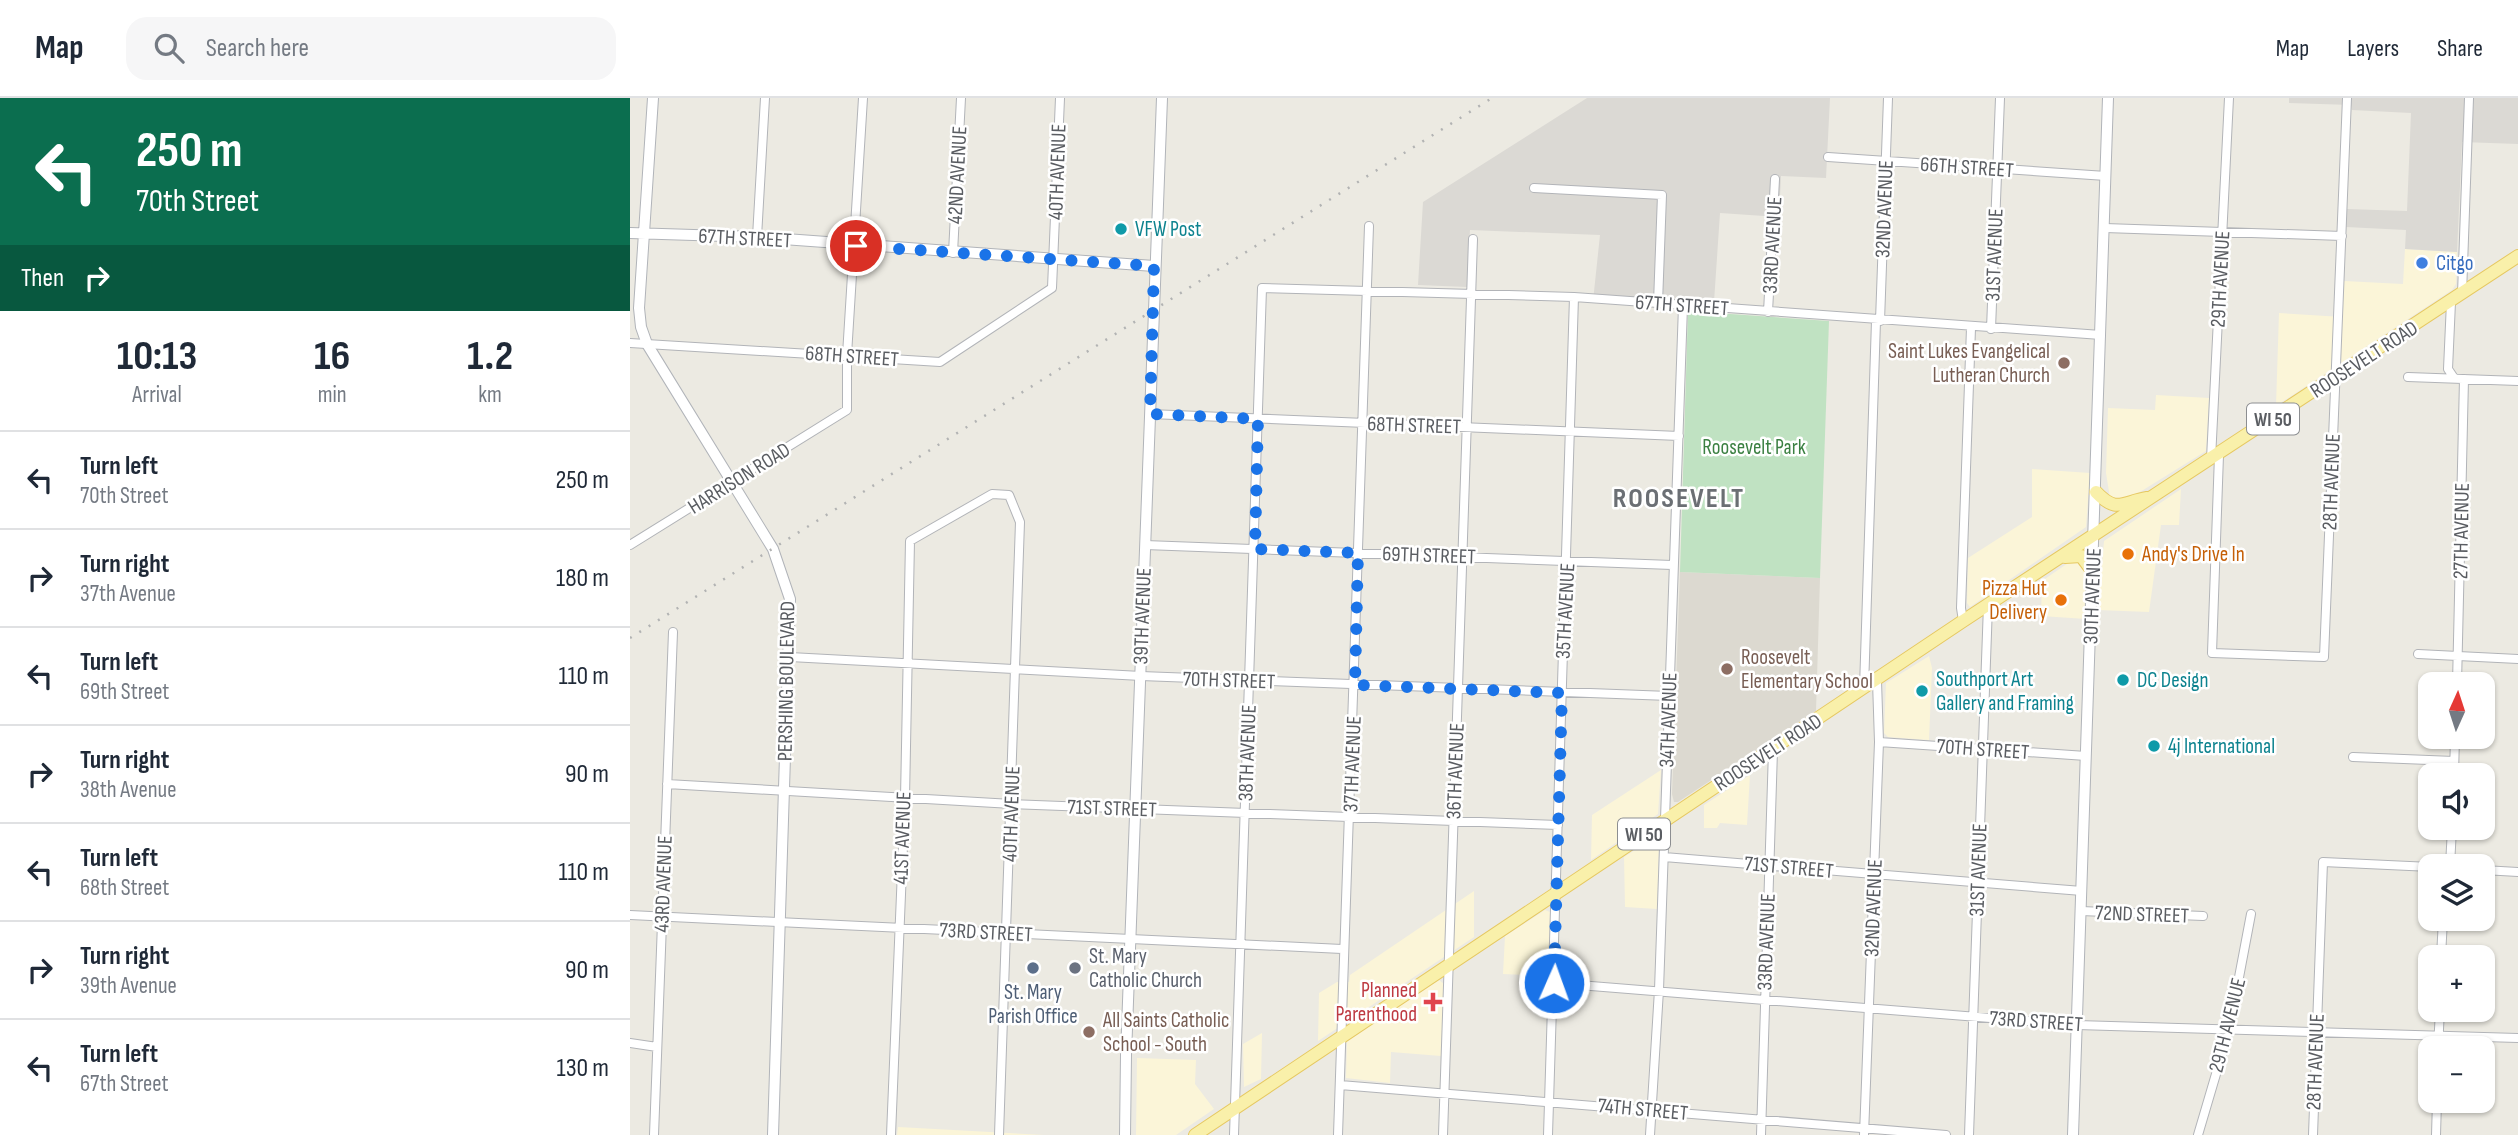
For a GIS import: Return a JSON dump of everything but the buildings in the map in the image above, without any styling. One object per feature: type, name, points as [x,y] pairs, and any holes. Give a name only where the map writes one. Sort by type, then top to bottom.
[{"type":"main road","name":"ROOSEVELT ROAD","points":[[1195,1135],[1665,819],[1878,681],[1963,621],[2518,257]]},
{"type":"main road","points":[[2096,492],[2106,502],[2115,506],[2155,497]]},
{"type":"main road","points":[[2061,558],[2081,556],[2093,572]]},
{"type":"street","name":"PERSHING BOULEVARD","points":[[653,98],[643,234],[640,327],[647,344],[735,482],[781,566],[789,599],[790,657],[773,1135]]},
{"type":"street","points":[[757,237],[765,98]]},
{"type":"street","points":[[847,355],[856,246],[863,98]]},
{"type":"street","name":"42ND AVENUE","points":[[953,253],[961,98]]},
{"type":"street","name":"40TH AVENUE","points":[[1052,288],[1060,98]]},
{"type":"street","name":"39TH AVENUE","points":[[1125,1135],[1162,98]]},
{"type":"street","name":"32ND AVENUE","points":[[1864,690],[1888,98]]},
{"type":"street","name":"31ST AVENUE","points":[[1991,329],[2000,98]]},
{"type":"street","name":"30TH AVENUE","points":[[2073,1135],[2108,98]]},
{"type":"street","name":"29TH AVENUE","points":[[2212,653],[2215,458],[2229,98]]},
{"type":"street","name":"28TH AVENUE","points":[[2212,653],[2324,657],[2347,98]]},
{"type":"street","points":[[2454,378],[2448,369],[2456,298],[2469,98]]},
{"type":"street","name":"66TH STREET","points":[[1828,157],[2106,176]]},
{"type":"street","name":"33RD AVENUE","points":[[1769,312],[1775,179]]},
{"type":"street","points":[[1534,188],[1662,195],[1658,303]]},
{"type":"street","name":"37TH AVENUE","points":[[1338,1135],[1342,949],[1355,685],[1369,226]]},
{"type":"street","points":[[2105,228],[2342,236]]},
{"type":"street","name":"67TH STREET","points":[[630,233],[757,237],[1154,266]]},
{"type":"street","name":"36TH AVENUE","points":[[1443,1135],[1473,239]]},
{"type":"street","name":"68TH STREET","points":[[630,343],[940,362],[1052,288]]},
{"type":"street","name":"67TH STREET","points":[[1262,288],[1574,297],[1971,328],[2101,335]]},
{"type":"street","name":"38TH AVENUE","points":[[1234,1135],[1262,288]]},
{"type":"street","name":"35TH AVENUE","points":[[1548,1135],[1572,432],[1574,297]]},
{"type":"street","name":"34TH AVENUE","points":[[1650,1135],[1659,990],[1683,306]]},
{"type":"street","name":"31ST AVENUE","points":[[1963,621],[1961,608],[1971,328]]},
{"type":"street","name":"HARRISON ROAD","points":[[630,545],[847,410],[847,355]]},
{"type":"street","points":[[2408,377],[2518,381]]},
{"type":"street","name":"27TH AVENUE","points":[[2457,672],[2464,379]]},
{"type":"street","name":"68TH STREET","points":[[1150,414],[1679,436]]},
{"type":"street","name":"40TH AVENUE","points":[[910,541],[992,494],[1009,495],[1020,522],[999,1135]]},
{"type":"street","name":"41ST AVENUE","points":[[891,1135],[905,798],[910,541]]},
{"type":"street","name":"69TH STREET","points":[[1145,545],[1672,565]]},
{"type":"street","name":"31ST AVENUE","points":[[1969,1135],[1988,605]]},
{"type":"street","name":"43RD AVENUE","points":[[654,1135],[673,632]]},
{"type":"street","points":[[2418,654],[2518,659]]},
{"type":"street","name":"70TH STREET","points":[[790,657],[1250,681],[1669,696]]},
{"type":"street","name":"32ND AVENUE","points":[[1864,1131],[1880,742],[1878,681]]},
{"type":"street","name":"70TH STREET","points":[[1880,742],[2086,756]]},
{"type":"street","points":[[2353,757],[2454,761],[2454,749]]},
{"type":"street","name":"33RD AVENUE","points":[[1760,1135],[1773,750]]},
{"type":"street","name":"71ST STREET","points":[[667,784],[1012,804],[1558,825]]},
{"type":"street","name":"71ST STREET","points":[[1664,857],[2082,891]]},
{"type":"street","name":"28TH AVENUE","points":[[2313,1135],[2323,862],[2418,866]]},
{"type":"street","points":[[2495,871],[2518,872]]},
{"type":"street","name":"72ND STREET","points":[[2081,911],[2203,916]]},
{"type":"street","name":"29TH AVENUE","points":[[2198,1135],[2229,1030],[2251,914]]},
{"type":"street","name":"73RD STREET","points":[[630,915],[1342,949]]},
{"type":"street","name":"73RD STREET","points":[[1554,983],[2077,1025],[2518,1038]]},
{"type":"street","points":[[2439,1035],[2440,1022]]},
{"type":"street","points":[[630,1043],[657,1047]]},
{"type":"street","name":"74TH STREET","points":[[1340,1085],[1549,1101],[1864,1131],[1945,1135]]},
{"type":"street","points":[[2436,1135],[2437,1113]]},
{"type":"shaded area","points":[[1587,98],[1830,98],[1826,178],[1781,176],[1779,217],[1720,213],[1714,302],[1593,301],[1600,235],[1470,230],[1467,287],[1418,285],[1423,202]]},
{"type":"shaded area","points":[[2289,98],[2518,98],[2518,144],[2462,142],[2457,252],[2405,249],[2406,230],[2346,227],[2347,209],[2407,211],[2411,113],[2352,110],[2351,105],[2289,103]]},
{"type":"shaded area","points":[[2405,249],[2457,252],[2456,284],[2452,290],[2276,406],[2279,313],[2342,317],[2344,281],[2403,284]]},
{"type":"shaded area","points":[[2156,395],[2209,398],[2206,451],[2127,500],[2110,498],[2106,473],[2108,408],[2155,410]]},
{"type":"shaded area","points":[[2032,469],[2090,473],[2086,527],[1970,607],[1967,603],[1968,558],[2032,517]]},
{"type":"shaded area","points":[[2181,489],[2179,525],[2161,525],[2149,612],[2098,610],[2104,541]]},
{"type":"shaded area","points":[[2078,560],[2087,571],[2086,619],[2041,616],[2042,581],[2071,561]]},
{"type":"shaded area","points":[[1680,572],[1820,578],[1816,711],[1678,802],[1674,802],[1672,794]]},
{"type":"shaded area","points":[[1929,656],[1932,668],[1929,740],[1888,737],[1884,733],[1886,683]]},
{"type":"shaded area","points":[[1661,770],[1658,814],[1591,860],[1592,815]]},
{"type":"shaded area","points":[[1750,775],[1747,825],[1720,823],[1717,828],[1704,828],[1704,805]]},
{"type":"shaded area","points":[[1651,840],[1657,841],[1659,846],[1657,909],[1625,907],[1624,857]]},
{"type":"shaded area","points":[[1474,891],[1474,937],[1318,1041],[1319,993],[1337,982],[1349,982],[1350,975]]},
{"type":"shaded area","points":[[1545,910],[1550,912],[1549,976],[1503,974],[1505,936]]},
{"type":"shaded area","points":[[1439,980],[1444,984],[1441,1056],[1391,1052],[1390,1083],[1346,1078],[1347,1041]]},
{"type":"shaded area","points":[[1262,1033],[1261,1079],[1244,1087],[1243,1044]]},
{"type":"shaded area","points":[[1137,1058],[1196,1060],[1195,1084],[1214,1109],[1176,1135],[1136,1135]]},
{"type":"shaded area","points":[[898,1127],[1044,1135],[897,1135]]},
{"type":"green space","name":"Roosevelt Park","points":[[1688,311],[1829,321],[1820,578],[1680,572]]},
{"type":"railway","points":[[630,638],[1492,98]]},
{"type":"place","name":"VFW Post","points":[[1121,229]]},
{"type":"place","name":"Citgo","points":[[2422,263]]},
{"type":"place","name":"Saint Lukes Evangelical Lutheran Church","points":[[2064,363]]},
{"type":"place","name":"Andy's Drive In","points":[[2128,554]]},
{"type":"place","name":"Pizza Hut Delivery","points":[[2061,600]]},
{"type":"place","name":"Roosevelt Elementary School","points":[[1727,669]]},
{"type":"place","name":"DC Design","points":[[2123,680]]},
{"type":"place","name":"Southport Art Gallery and Framing","points":[[1922,691]]},
{"type":"place","name":"4j International","points":[[2154,746]]},
{"type":"place","name":"St. Mary Parish Office","points":[[1033,968]]},
{"type":"place","name":"St. Mary Catholic Church","points":[[1075,968]]},
{"type":"place","name":"Planned Parenthood","points":[[1433,1002]]},
{"type":"place","name":"All Saints Catholic School - South","points":[[1089,1032]]},
{"type":"district","name":"ROOSEVELT","points":[[1679,497]]},
{"type":"route","points":[[856,246],[1154,266],[1150,414],[1258,419],[1255,549],[1358,553],[1355,685],[1562,693],[1554,983]]}]
